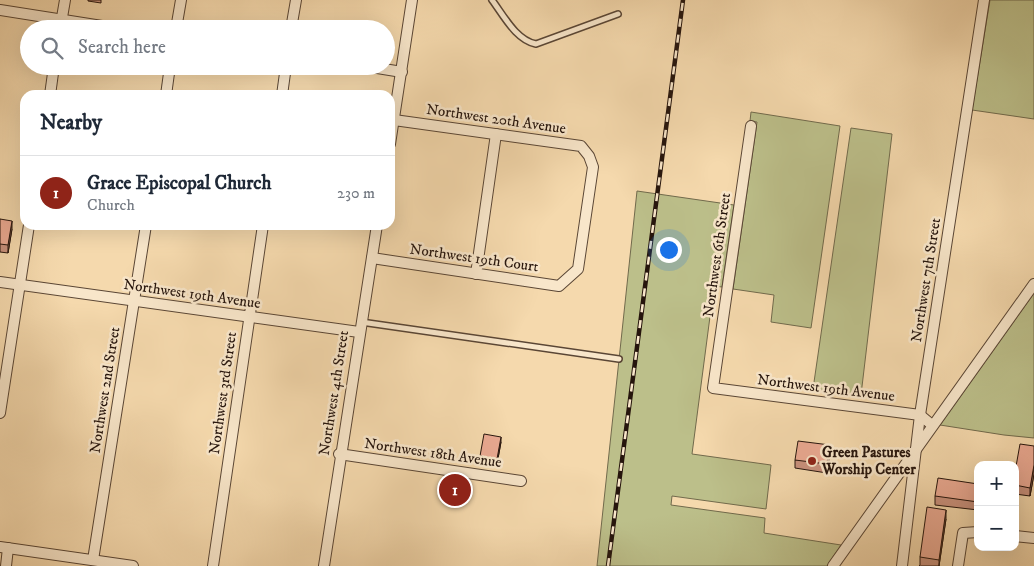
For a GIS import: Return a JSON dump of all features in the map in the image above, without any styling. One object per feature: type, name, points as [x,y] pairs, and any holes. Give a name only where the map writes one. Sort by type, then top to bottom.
[{"type":"street","points":[[62,20],[65,0]]},
{"type":"street","points":[[178,20],[181,0]]},
{"type":"street","points":[[293,20],[296,0]]},
{"type":"street","points":[[395,114],[412,0]]},
{"type":"street","name":"Northwest 7th Street","points":[[902,566],[920,415],[984,0]]},
{"type":"street","points":[[0,10],[44,20]]},
{"type":"street","points":[[395,71],[402,72]]},
{"type":"street","points":[[51,90],[53,75]]},
{"type":"street","points":[[167,90],[169,75]]},
{"type":"street","points":[[283,90],[285,75]]},
{"type":"street","name":"Northwest 20th Avenue","points":[[395,120],[581,146],[589,156],[593,167],[578,269],[570,279]]},
{"type":"street","name":"Northwest 6th Street","points":[[713,388],[751,126]]},
{"type":"street","points":[[476,274],[496,134]]},
{"type":"street","points":[[0,413],[29,230]]},
{"type":"street","name":"Northwest 2nd Street","points":[[94,560],[145,230]]},
{"type":"street","name":"Northwest 3rd Street","points":[[213,566],[262,230]]},
{"type":"street","name":"Northwest 4th Street","points":[[324,566],[376,230]]},
{"type":"street","name":"Northwest 19th Court","points":[[372,258],[559,286],[570,279]]},
{"type":"street","name":"Northwest 19th Avenue","points":[[0,282],[249,318],[360,327]]},
{"type":"street","points":[[833,566],[1034,284]]},
{"type":"street","name":"Northwest 19th Avenue","points":[[713,388],[920,415]]},
{"type":"street","points":[[920,415],[932,425]]},
{"type":"street","name":"Northwest 18th Avenue","points":[[340,454],[521,480]]},
{"type":"street","points":[[958,566],[963,533],[974,532]]},
{"type":"street","points":[[1019,536],[1034,538]]},
{"type":"street","points":[[6,566],[4,547],[133,566]]},
{"type":"lane","points":[[492,0],[520,38],[536,44],[618,14]]},
{"type":"lane","name":"Northwest 19th Avenue","points":[[360,327],[619,359]]},
{"type":"green space","points":[[990,0],[1034,0],[1034,119],[972,110]]},
{"type":"green space","points":[[751,112],[840,126],[811,328],[771,322],[774,295],[733,289],[757,122],[750,121]]},
{"type":"green space","points":[[851,128],[892,134],[861,395],[813,389]]},
{"type":"green space","points":[[637,191],[734,205],[722,287],[714,286],[692,454],[771,465],[766,509],[672,496],[671,505],[765,518],[764,533],[841,545],[827,566],[597,566]]},
{"type":"green space","points":[[1034,293],[1034,438],[940,425]]},
{"type":"building","points":[[0,219],[12,221],[8,245],[0,244]]},
{"type":"building","points":[[484,434],[501,437],[497,459],[480,456]]},
{"type":"building","points":[[798,441],[830,445],[827,464],[795,460]]},
{"type":"building","points":[[1020,444],[1034,446],[1034,465],[1030,488],[1019,486],[1019,461],[1017,461]]},
{"type":"building","points":[[938,478],[974,483],[974,501],[935,496]]},
{"type":"building","points":[[927,507],[946,510],[939,560],[920,557]]},
{"type":"railway","points":[[608,566],[683,0]]},
{"type":"place","name":"Green Pastures Worship Center","points":[[812,461]]},
{"type":"place","name":"Grace Episcopal Church","points":[[455,490]]}]
